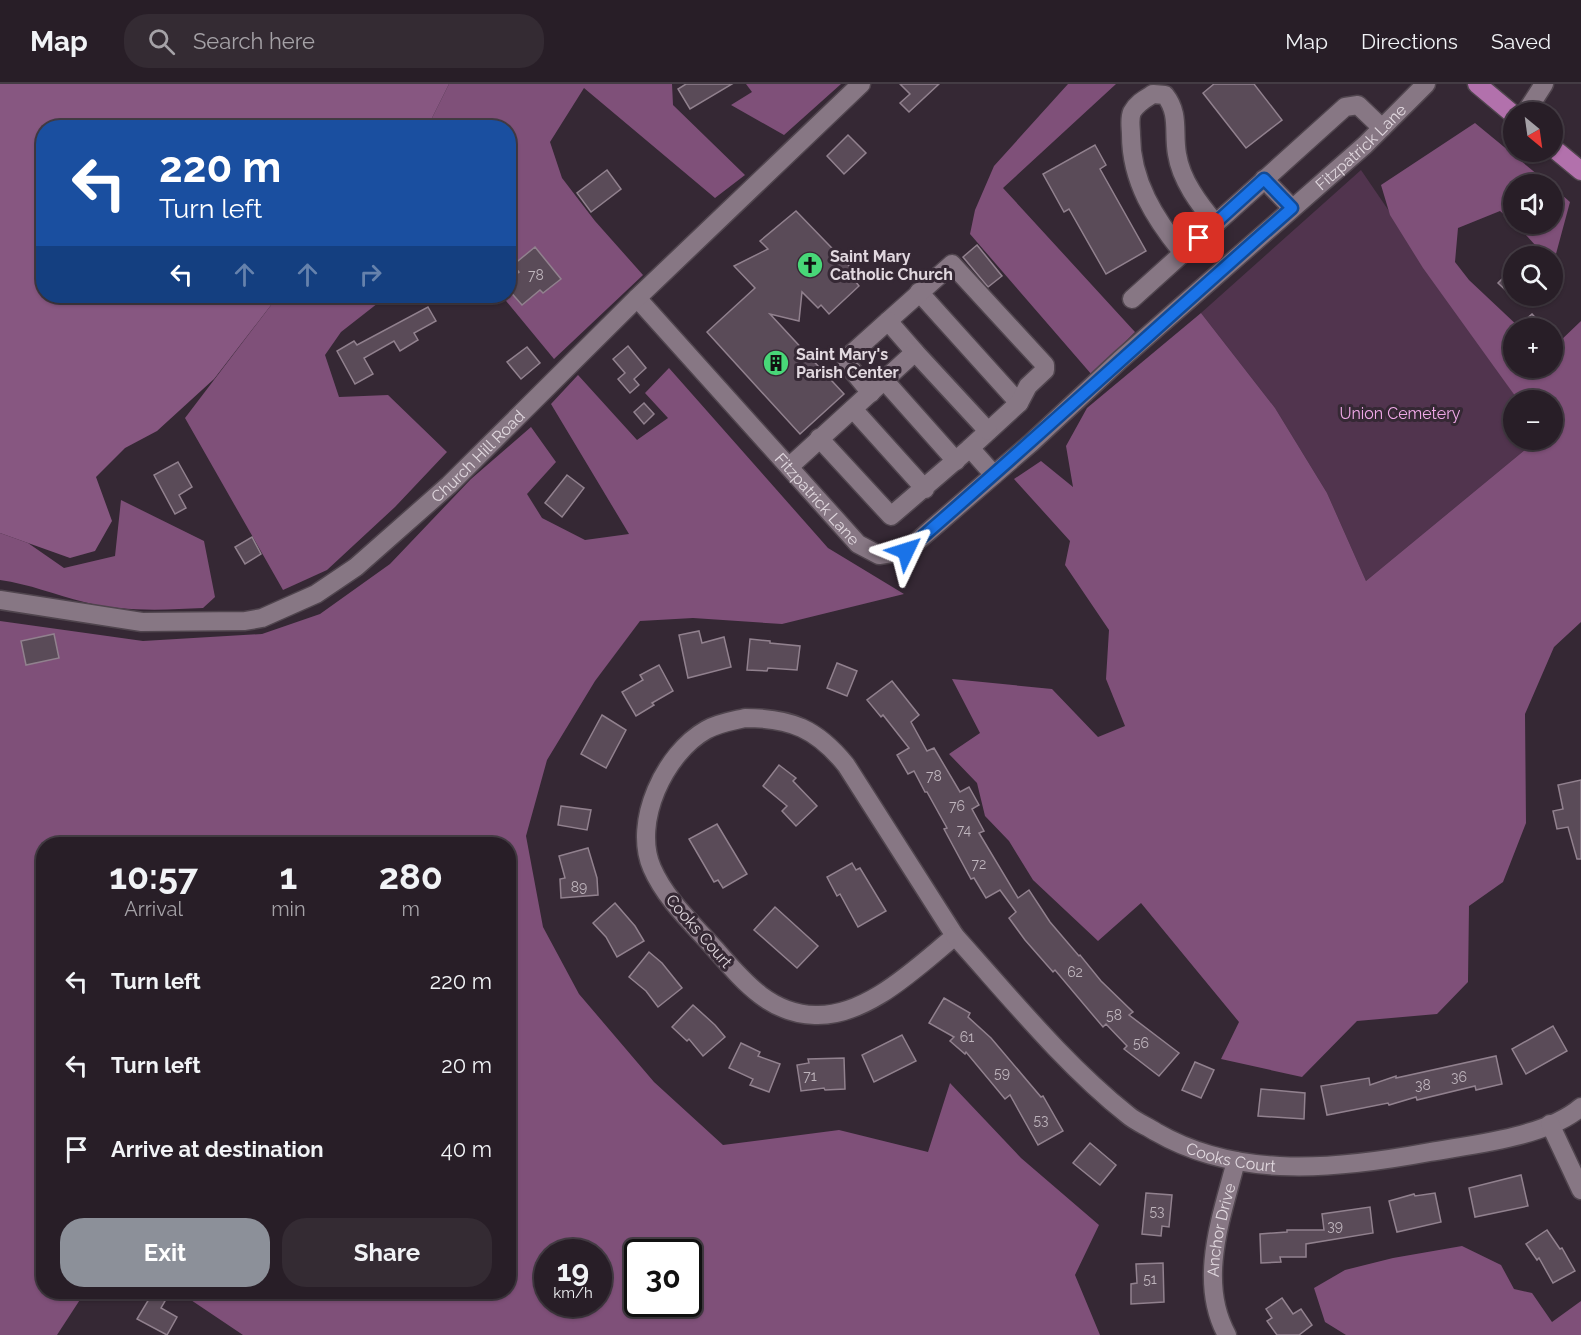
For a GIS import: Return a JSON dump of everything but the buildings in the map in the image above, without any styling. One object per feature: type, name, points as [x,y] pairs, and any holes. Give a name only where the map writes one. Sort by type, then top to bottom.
[{"type":"main road","points":[[1477,84],[1503,106]]},
{"type":"main road","points":[[1563,156],[1581,171]]},
{"type":"street","name":"Church Hill Road","points":[[0,600],[142,622],[222,621],[262,618],[316,594],[356,567],[449,485],[637,298],[861,84]]},
{"type":"street","name":"Fitzpatrick Lane","points":[[637,298],[858,544],[879,555],[906,551],[1365,145],[1425,84]]},
{"type":"street","points":[[1532,102],[1544,84]]},
{"type":"street","points":[[1183,253],[1149,207],[1139,182],[1131,149],[1131,115],[1138,103],[1153,94],[1165,95],[1172,105],[1177,155],[1199,204],[1215,224]]},
{"type":"street","points":[[1132,299],[1345,107],[1358,105],[1382,128]]},
{"type":"street","points":[[1264,179],[1292,208]]},
{"type":"street","points":[[819,438],[891,516],[925,489],[1019,403],[1028,386],[1046,368],[951,264],[847,360],[850,369],[871,393]]},
{"type":"street","points":[[919,292],[1019,403]]},
{"type":"street","points":[[888,321],[988,431]]},
{"type":"street","points":[[789,467],[915,352]]},
{"type":"street","points":[[884,380],[956,461]]},
{"type":"street","points":[[853,409],[925,489]]},
{"type":"street","points":[[970,448],[994,475]]},
{"type":"street","name":"Cooks Court","points":[[955,936],[903,979],[857,1007],[815,1015],[797,1013],[767,1001],[749,987],[665,893],[651,865],[646,841],[653,797],[672,759],[707,729],[745,718],[766,718],[790,723],[819,736],[846,765],[955,936],[1070,1062],[1130,1116],[1172,1141],[1204,1154],[1261,1165],[1323,1167],[1371,1163],[1500,1140],[1550,1124],[1581,1107]]},
{"type":"street","points":[[1550,1124],[1581,1190]]},
{"type":"street","name":"Anchor Drive","points":[[1227,1335],[1214,1297],[1211,1274],[1217,1238],[1236,1161]]},
{"type":"green space","name":"Union Cemetery","points":[[1361,170],[1511,390],[1503,390],[1503,450],[1525,450],[1366,581],[1327,493],[1275,408],[1201,313]]},
{"type":"shaded area","points":[[0,84],[449,84],[431,120],[36,120],[36,303],[273,303],[214,379],[157,431],[125,448],[96,477],[112,521],[95,551],[70,558],[0,533]]},
{"type":"shaded area","points":[[449,84],[672,84],[673,105],[745,175],[715,198],[584,88],[550,142],[562,178],[595,221],[643,275],[554,359],[508,303],[516,303],[516,120],[431,120]]},
{"type":"shaded area","points":[[746,84],[841,84],[784,135],[731,105],[752,92]]},
{"type":"shaded area","points":[[1068,84],[1116,84],[1003,188],[1135,332],[1092,375],[970,234],[975,210],[994,166]]},
{"type":"shaded area","points":[[1475,123],[1503,146],[1503,162],[1522,162],[1537,174],[1503,174],[1503,214],[1500,211],[1458,228],[1455,262],[1469,280],[1509,318],[1503,318],[1503,378],[1563,378],[1563,338],[1581,321],[1581,622],[1554,647],[1525,714],[1526,823],[1503,882],[1469,906],[1468,982],[1437,1014],[1357,1021],[1302,1077],[1221,1059],[1239,1022],[1141,903],[1098,941],[1033,880],[1009,841],[985,816],[977,783],[949,754],[980,733],[952,679],[1052,689],[1098,737],[1125,726],[1106,679],[1109,630],[1065,565],[1070,541],[1014,479],[1041,461],[1073,487],[1066,446],[1087,408],[1201,313],[1275,408],[1327,493],[1366,581],[1525,450],[1563,450],[1563,390],[1511,390],[1423,268],[1390,215],[1381,185]]},
{"type":"shaded area","points":[[1563,196],[1570,202],[1563,228]]},
{"type":"shaded area","points":[[1525,234],[1561,234],[1558,246],[1536,246]]},
{"type":"shaded area","points":[[273,303],[378,303],[341,332],[325,355],[339,397],[388,395],[447,452],[395,507],[327,570],[283,590],[185,418]]},
{"type":"shaded area","points":[[669,368],[828,548],[904,594],[782,624],[693,618],[640,621],[595,681],[547,760],[526,836],[543,927],[579,994],[654,1082],[723,1145],[839,1130],[928,1152],[950,1083],[1021,1158],[1099,1225],[1075,1275],[1100,1335],[243,1335],[189,1299],[516,1299],[516,837],[36,837],[36,1299],[80,1299],[57,1335],[0,1335],[0,621],[143,641],[262,634],[320,614],[390,564],[471,479],[531,427],[556,462],[527,494],[542,518],[585,540],[629,534],[551,404],[578,375],[637,440],[668,418],[645,393]]},
{"type":"shaded area","points":[[121,500],[204,541],[215,597],[203,608],[158,610],[98,605],[0,580],[0,533],[28,543],[64,568],[115,556]]},
{"type":"shaded area","points":[[1462,1246],[1501,1265],[1514,1289],[1532,1293],[1552,1322],[1581,1301],[1581,1335],[1346,1335],[1325,1322],[1314,1288],[1345,1270],[1393,1258]]},
{"type":"place","name":"Saint Mary Catholic Church","points":[[810,265]]},
{"type":"place","name":"Saint Mary's Parish Center","points":[[776,363]]},
{"type":"route","points":[[906,551],[1031,443],[1120,360],[1292,208],[1264,179],[1199,238]]}]
